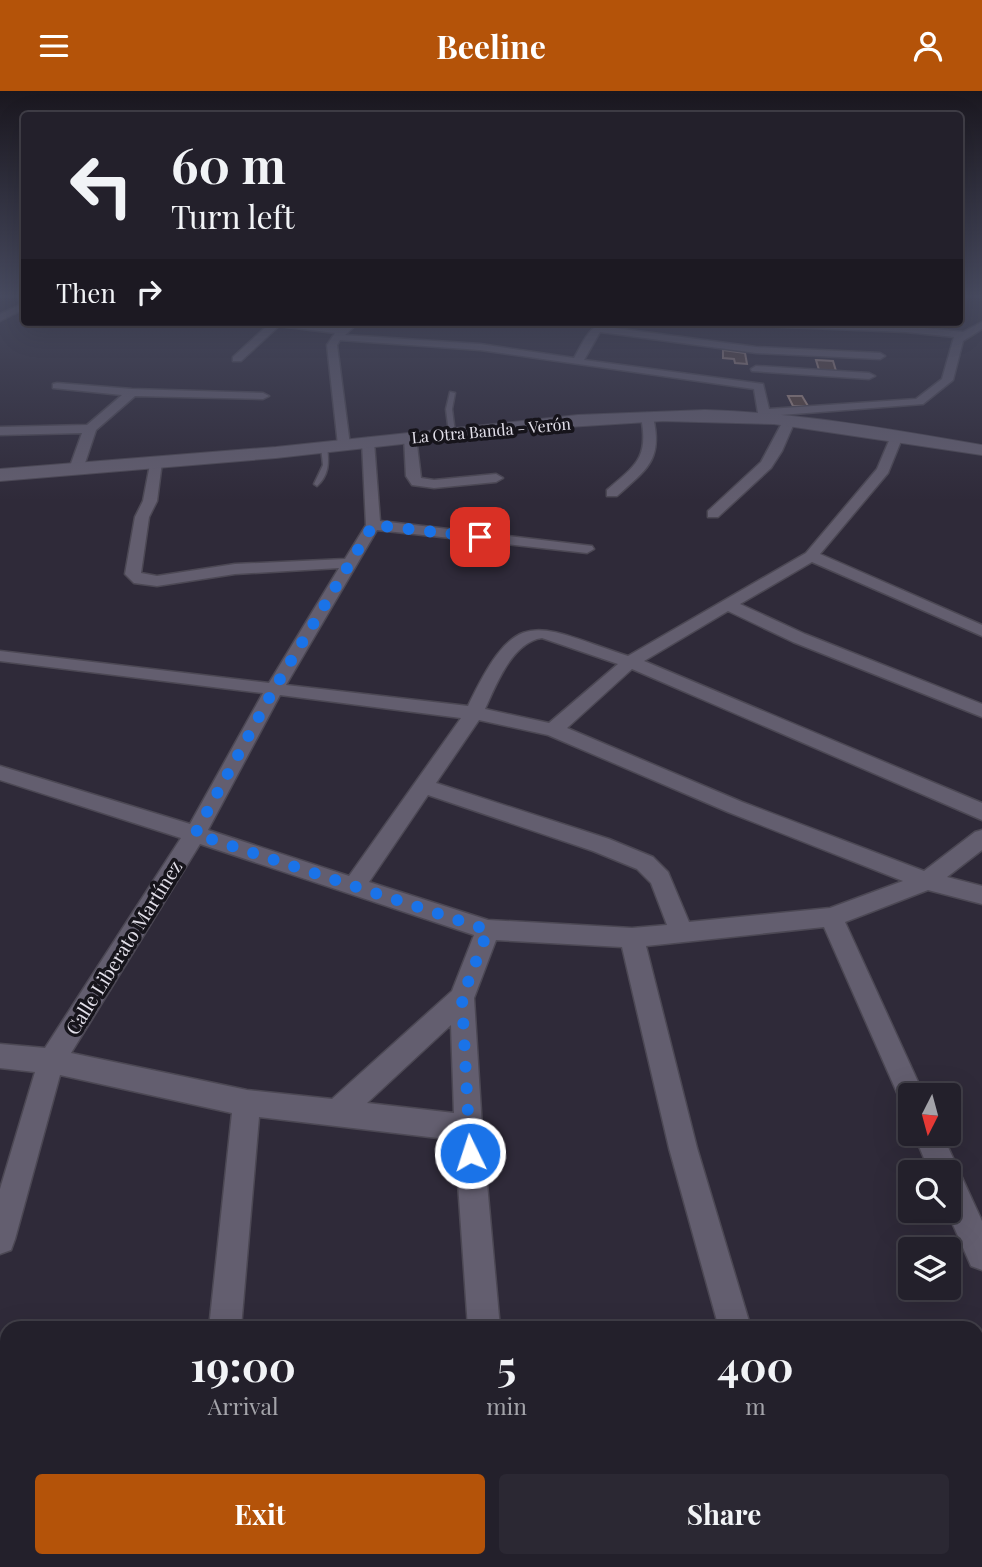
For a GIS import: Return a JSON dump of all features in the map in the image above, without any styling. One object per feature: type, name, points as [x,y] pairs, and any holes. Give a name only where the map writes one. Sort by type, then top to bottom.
[{"type":"main road","name":"La Otra Banda - Verón","points":[[0,475],[368,443],[452,433],[647,417],[705,415],[762,415],[982,450]]},
{"type":"street","points":[[334,364],[344,445]]},
{"type":"street","points":[[592,364],[759,386]]},
{"type":"street","points":[[756,364],[762,415],[919,402],[947,380],[951,364]]},
{"type":"street","points":[[756,369],[869,376]]},
{"type":"street","points":[[57,386],[132,392],[263,396]]},
{"type":"street","points":[[76,469],[90,429],[132,392]]},
{"type":"street","points":[[612,493],[650,456],[653,438],[647,417]]},
{"type":"street","points":[[713,514],[766,465],[776,451],[789,421]]},
{"type":"street","points":[[0,431],[90,429]]},
{"type":"street","points":[[553,730],[631,662],[811,556],[883,470],[897,436]]},
{"type":"street","points":[[410,437],[413,476],[417,482],[434,484],[496,478]]},
{"type":"street","points":[[368,443],[373,525],[587,548]]},
{"type":"street","points":[[156,462],[150,501],[142,517],[133,575],[140,580],[156,581],[235,569],[350,563]]},
{"type":"street","name":"Calle Liberato Martínez","points":[[0,1240],[51,1061],[195,834],[274,689],[373,525]]},
{"type":"street","points":[[811,556],[982,631]]},
{"type":"street","points":[[726,604],[799,638],[982,711]]},
{"type":"street","points":[[354,886],[474,713],[512,647],[527,635],[543,633],[631,662],[982,812]]},
{"type":"street","points":[[0,656],[474,713],[553,730],[735,807],[927,881],[982,895]]},
{"type":"street","points":[[0,773],[488,930],[632,938],[831,917],[927,881],[982,838]]},
{"type":"street","points":[[423,786],[601,845],[645,863],[660,878],[677,918],[680,933]]},
{"type":"street","points":[[831,917],[906,1083]]},
{"type":"street","points":[[483,1321],[468,1128],[462,998],[488,930]]},
{"type":"street","points":[[632,938],[683,1149],[733,1321]]},
{"type":"street","points":[[339,1111],[462,998]]},
{"type":"street","points":[[0,1056],[51,1061],[247,1103],[339,1111],[468,1128]]},
{"type":"street","points":[[227,1321],[247,1103]]},
{"type":"street","points":[[961,1209],[982,1255]]},
{"type":"lane","points":[[452,393],[449,409],[452,433]]},
{"type":"lane","points":[[317,484],[326,465],[324,447]]},
{"type":"building","points":[[817,364],[834,364],[836,371],[819,370]]},
{"type":"building","points":[[788,396],[802,396],[808,406],[793,406]]},
{"type":"route","points":[[470,1153],[462,998],[488,930],[195,834],[274,689],[373,525],[480,537]]}]
